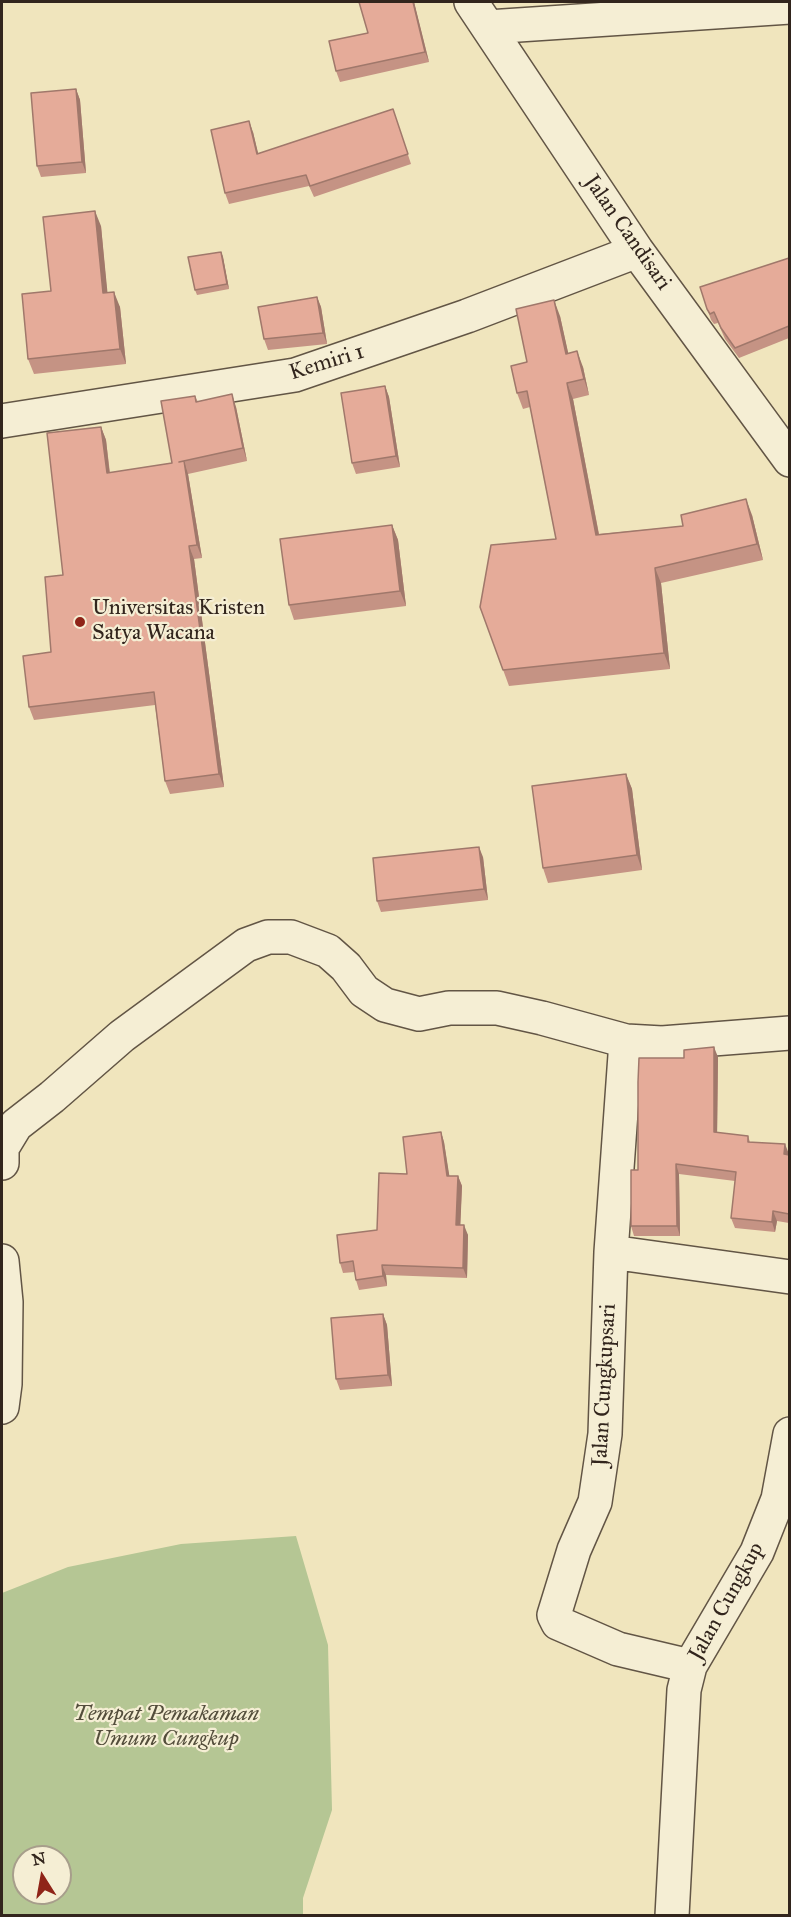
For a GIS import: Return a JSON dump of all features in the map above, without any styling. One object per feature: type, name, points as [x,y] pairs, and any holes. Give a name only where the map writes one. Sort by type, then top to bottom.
[{"type":"street","points":[[479,14],[789,7]]},
{"type":"street","name":"Jalan Candisari","points":[[479,14],[637,250],[789,460]]},
{"type":"street","name":"Kemiri 1","points":[[2,421],[295,375],[467,316],[637,250]]},
{"type":"street","points":[[2,1163],[2,1148],[16,1125],[60,1091],[122,1035],[246,945],[268,937],[291,937],[328,951],[346,967],[364,992],[385,1005],[419,1014],[449,1008],[497,1008],[626,1041],[662,1043],[789,1033]]},
{"type":"street","name":"Jalan Cungkupsari","points":[[626,1041],[611,1252],[606,1434],[595,1502],[573,1550],[554,1615],[558,1623],[618,1648],[690,1666]]},
{"type":"street","points":[[611,1252],[789,1277]]},
{"type":"street","points":[[2,1261],[6,1314],[5,1384],[2,1407]]},
{"type":"street","name":"Jalan Cungkup","points":[[672,1916],[684,1690],[690,1666],[757,1552],[778,1499],[789,1434]]},
{"type":"green space","name":"Tempat Pemakaman Umum Cungkup","points":[[296,1536],[328,1645],[332,1810],[303,1898],[303,1915],[2,1915],[2,1593],[68,1567],[181,1544]]},
{"type":"building","points":[[359,2],[413,2],[425,52],[336,71],[329,41],[368,33]]},
{"type":"building","points":[[76,89],[82,162],[37,166],[31,93]]},
{"type":"building","points":[[393,109],[408,154],[310,186],[306,175],[225,193],[211,130],[249,121],[257,154]]},
{"type":"building","points":[[95,211],[103,293],[114,292],[120,349],[28,359],[22,294],[51,291],[43,217]]},
{"type":"building","points":[[221,252],[227,284],[195,290],[188,257]]},
{"type":"building","points":[[789,258],[789,326],[735,348],[721,328],[714,312],[710,314],[707,309],[700,287]]},
{"type":"building","points":[[317,297],[323,333],[264,339],[258,307]]},
{"type":"building","points":[[554,300],[566,354],[577,351],[584,379],[567,383],[596,535],[683,526],[681,515],[746,499],[757,544],[655,568],[664,653],[503,670],[480,607],[491,545],[556,539],[527,391],[517,393],[511,366],[527,362],[516,309]]},
{"type":"building","points":[[385,386],[396,456],[352,463],[341,393]]},
{"type":"building","points":[[232,394],[243,448],[179,462],[184,461],[197,545],[189,546],[219,774],[165,781],[154,692],[29,707],[23,656],[51,652],[45,577],[63,575],[47,433],[101,427],[107,473],[172,463],[161,401],[195,396],[196,402]]},
{"type":"building","points":[[392,525],[400,591],[289,605],[280,539]]},
{"type":"building","points":[[626,774],[637,855],[543,868],[532,786]]},
{"type":"building","points":[[479,847],[484,889],[377,901],[373,858]]},
{"type":"building","points":[[714,1047],[714,1132],[748,1136],[748,1142],[785,1144],[784,1154],[789,1155],[789,1214],[773,1211],[772,1222],[731,1218],[736,1172],[676,1164],[677,1226],[631,1226],[631,1170],[638,1170],[639,1058],[684,1058],[684,1050]]},
{"type":"building","points":[[441,1132],[447,1176],[458,1176],[456,1225],[464,1225],[463,1268],[382,1265],[383,1276],[356,1280],[353,1261],[340,1263],[337,1235],[377,1230],[379,1173],[407,1174],[403,1137]]},
{"type":"building","points":[[383,1314],[388,1375],[336,1379],[331,1318]]},
{"type":"place","name":"Universitas Kristen Satya Wacana","points":[[80,622]]}]
